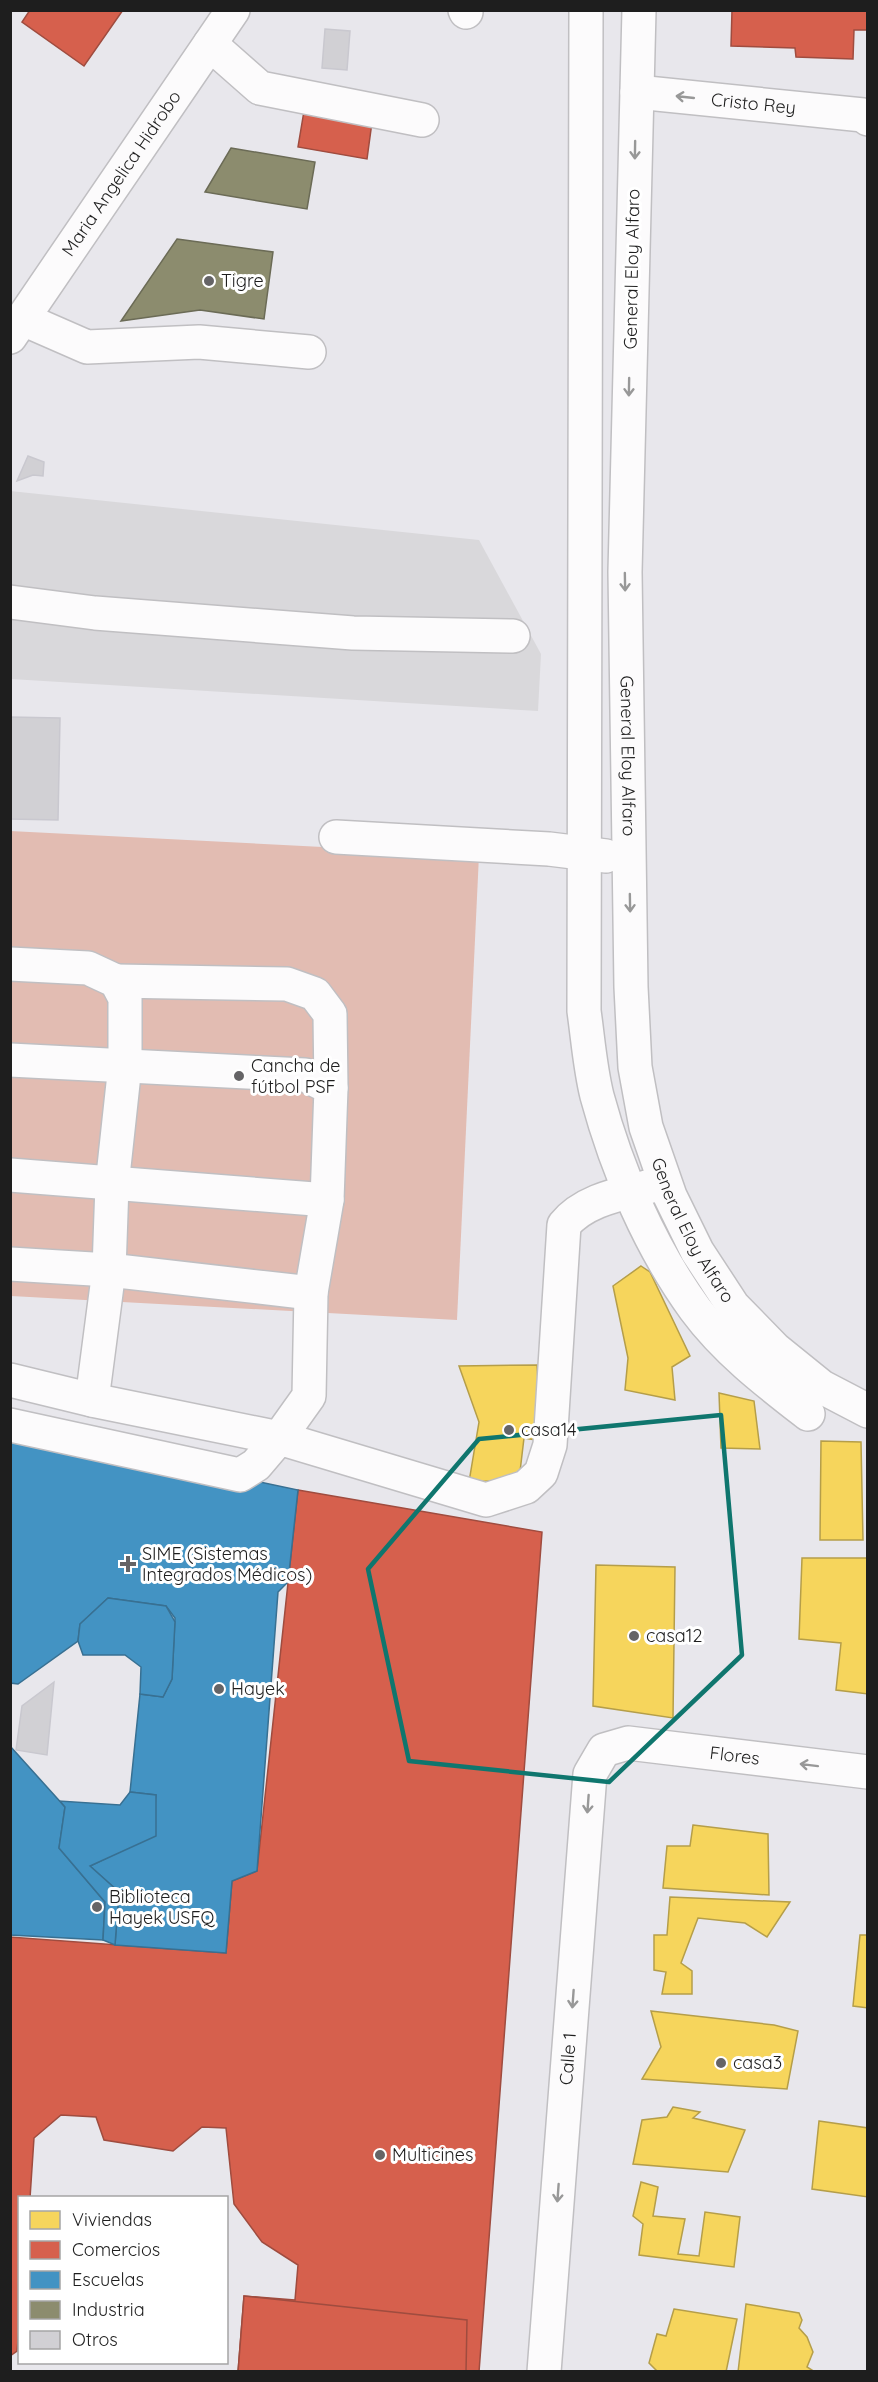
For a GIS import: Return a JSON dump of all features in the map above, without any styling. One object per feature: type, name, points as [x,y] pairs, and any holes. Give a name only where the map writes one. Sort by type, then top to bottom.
[{"type":"street","name":"Maria Angelica Hidrobo","points":[[17,328],[233,10]]},
{"type":"street","points":[[586,10],[584,1011],[597,1094],[617,1161],[653,1240],[696,1310],[750,1369],[808,1414]]},
{"type":"street","name":"General Eloy Alfaro","points":[[639,10],[625,572],[629,859],[635,1066],[646,1126],[666,1182],[697,1251],[733,1306],[775,1349],[822,1387],[867,1412]]},
{"type":"street","points":[[210,44],[260,88],[422,120]]},
{"type":"street","name":"Cristo Rey","points":[[637,92],[866,116]]},
{"type":"street","points":[[17,328],[87,347],[199,342],[309,352]]},
{"type":"street","points":[[10,602],[95,612],[353,633],[513,636]]},
{"type":"street","points":[[336,837],[549,849],[629,859]]},
{"type":"street","points":[[10,964],[88,968],[116,981],[287,984],[315,994],[330,1014],[331,1088],[327,1200],[311,1293],[309,1396],[256,1465],[240,1475],[10,1425]]},
{"type":"street","points":[[92,1400],[109,1270],[112,1185],[125,1065],[125,998],[116,981]]},
{"type":"street","points":[[10,1060],[305,1075],[331,1088]]},
{"type":"street","points":[[10,1175],[112,1185],[327,1200]]},
{"type":"street","points":[[10,1380],[92,1400],[279,1438],[486,1500],[526,1486],[541,1473],[550,1445],[564,1225],[572,1214],[588,1205],[666,1182]]},
{"type":"street","points":[[10,1264],[109,1270],[311,1293]]},
{"type":"street","name":"Flores","points":[[604,1750],[628,1743],[867,1772]]},
{"type":"street","name":"Calle 1","points":[[544,2372],[590,1774],[604,1750]]},
{"type":"highlighted area","points":[[721,1415],[742,1655],[609,1782],[409,1761],[368,1569],[479,1439]]},
{"type":"shaded area","points":[[10,491],[479,540],[541,654],[538,711],[11,679]]},
{"type":"shaded area","name":"Cancha de fútbol PSF","points":[[10,831],[479,855],[457,1320],[11,1296]]},
{"type":"building: Viviendas","points":[[641,1266],[650,1272],[690,1356],[672,1367],[675,1400],[625,1390],[628,1358],[613,1286]]},
{"type":"building: Viviendas","name":"casa14","points":[[537,1365],[542,1441],[524,1438],[519,1480],[469,1482],[479,1422],[459,1366]]},
{"type":"building: Viviendas","points":[[719,1393],[754,1401],[760,1449],[721,1448]]},
{"type":"building: Viviendas","points":[[821,1441],[861,1442],[863,1540],[820,1540]]},
{"type":"building: Viviendas","points":[[802,1558],[868,1558],[868,1694],[836,1690],[841,1643],[799,1639]]},
{"type":"building: Viviendas","name":"casa12","points":[[596,1565],[675,1567],[673,1718],[593,1706]]},
{"type":"building: Viviendas","points":[[693,1825],[768,1834],[769,1895],[663,1888],[667,1846],[690,1846]]},
{"type":"building: Viviendas","points":[[670,1897],[790,1902],[767,1937],[745,1923],[698,1918],[681,1963],[692,1971],[692,1994],[662,1994],[666,1972],[654,1970],[654,1935],[667,1935]]},
{"type":"building: Viviendas","points":[[860,1935],[868,1935],[868,2008],[853,2006]]},
{"type":"building: Viviendas","name":"casa3","points":[[651,2011],[774,2025],[798,2031],[787,2089],[642,2079],[661,2047]]},
{"type":"building: Viviendas","points":[[673,2107],[700,2112],[693,2118],[745,2130],[728,2172],[633,2164],[642,2120],[667,2117]]},
{"type":"building: Viviendas","points":[[819,2121],[868,2128],[868,2197],[812,2189]]},
{"type":"building: Viviendas","points":[[641,2182],[658,2187],[653,2216],[685,2219],[678,2254],[699,2256],[705,2212],[740,2217],[734,2267],[639,2255],[643,2224],[633,2216]]},
{"type":"building: Viviendas","points":[[746,2304],[799,2313],[802,2320],[799,2328],[807,2337],[813,2352],[807,2367],[815,2372],[738,2372]]},
{"type":"building: Viviendas","points":[[674,2309],[737,2319],[726,2372],[658,2372],[649,2363],[657,2334],[666,2336]]},
{"type":"building: Comercios","points":[[30,10],[123,10],[84,66],[22,22]]},
{"type":"building: Comercios","points":[[732,10],[868,10],[868,30],[854,30],[853,59],[796,57],[795,48],[731,46]]},
{"type":"building: Comercios","points":[[304,111],[372,122],[367,159],[298,147]]},
{"type":"building: Comercios","points":[[298,1490],[542,1532],[479,2372],[238,2372],[244,2296],[295,2300],[298,2265],[262,2242],[234,2204],[226,2128],[202,2127],[173,2151],[104,2140],[96,2117],[61,2115],[34,2138],[30,2196],[18,2196],[18,2341],[17,2351],[10,2356],[10,1937],[226,1953],[232,1881],[257,1871]]},
{"type":"building: Comercios","points":[[244,2296],[467,2320],[466,2372],[238,2372]]},
{"type":"building: Escuelas","name":"Hayek","points":[[10,1429],[298,1490],[288,1582],[278,1592],[257,1871],[232,1881],[226,1953],[115,1945],[119,1892],[90,1866],[152,1836],[156,1795],[130,1792],[140,1694],[163,1697],[172,1679],[175,1618],[166,1606],[108,1598],[80,1624],[78,1641],[18,1684],[10,1683]]},
{"type":"building: Escuelas","points":[[108,1598],[166,1606],[175,1622],[172,1679],[163,1697],[140,1694],[141,1667],[125,1655],[83,1655],[78,1641],[80,1624]]},
{"type":"building: Escuelas","points":[[10,1746],[65,1807],[59,1848],[105,1902],[103,1940],[10,1935]]},
{"type":"building: Escuelas","points":[[130,1792],[156,1795],[156,1836],[90,1866],[119,1892],[115,1945],[103,1940],[105,1902],[59,1848],[65,1807],[60,1801],[120,1805]]},
{"type":"building: Industria","points":[[231,148],[315,162],[307,209],[205,192]]},
{"type":"building: Industria","name":"Tigre","points":[[177,239],[273,252],[264,319],[200,310],[121,321]]},
{"type":"building: Otros","points":[[325,29],[350,31],[347,70],[322,68]]},
{"type":"building: Otros","points":[[28,456],[44,462],[43,476],[33,475],[17,481]]},
{"type":"building: Otros","points":[[10,717],[60,718],[58,820],[10,819]]},
{"type":"building: Otros","points":[[54,1682],[47,1755],[16,1750],[22,1706]]},
{"type":"place","name":"Tigre","points":[[209,281]]},
{"type":"place","name":"Cancha de fútbol PSF","points":[[239,1076]]},
{"type":"place","name":"casa14","points":[[509,1430]]},
{"type":"place","name":"SIME (Sistemas Integrados Médicos)","points":[[128,1564]]},
{"type":"place","name":"casa12","points":[[634,1636]]},
{"type":"place","name":"Hayek","points":[[219,1689]]},
{"type":"place","name":"Biblioteca Hayek USFQ","points":[[97,1907]]},
{"type":"place","name":"casa3","points":[[721,2063]]},
{"type":"place","name":"Multicines","points":[[380,2155]]}]
